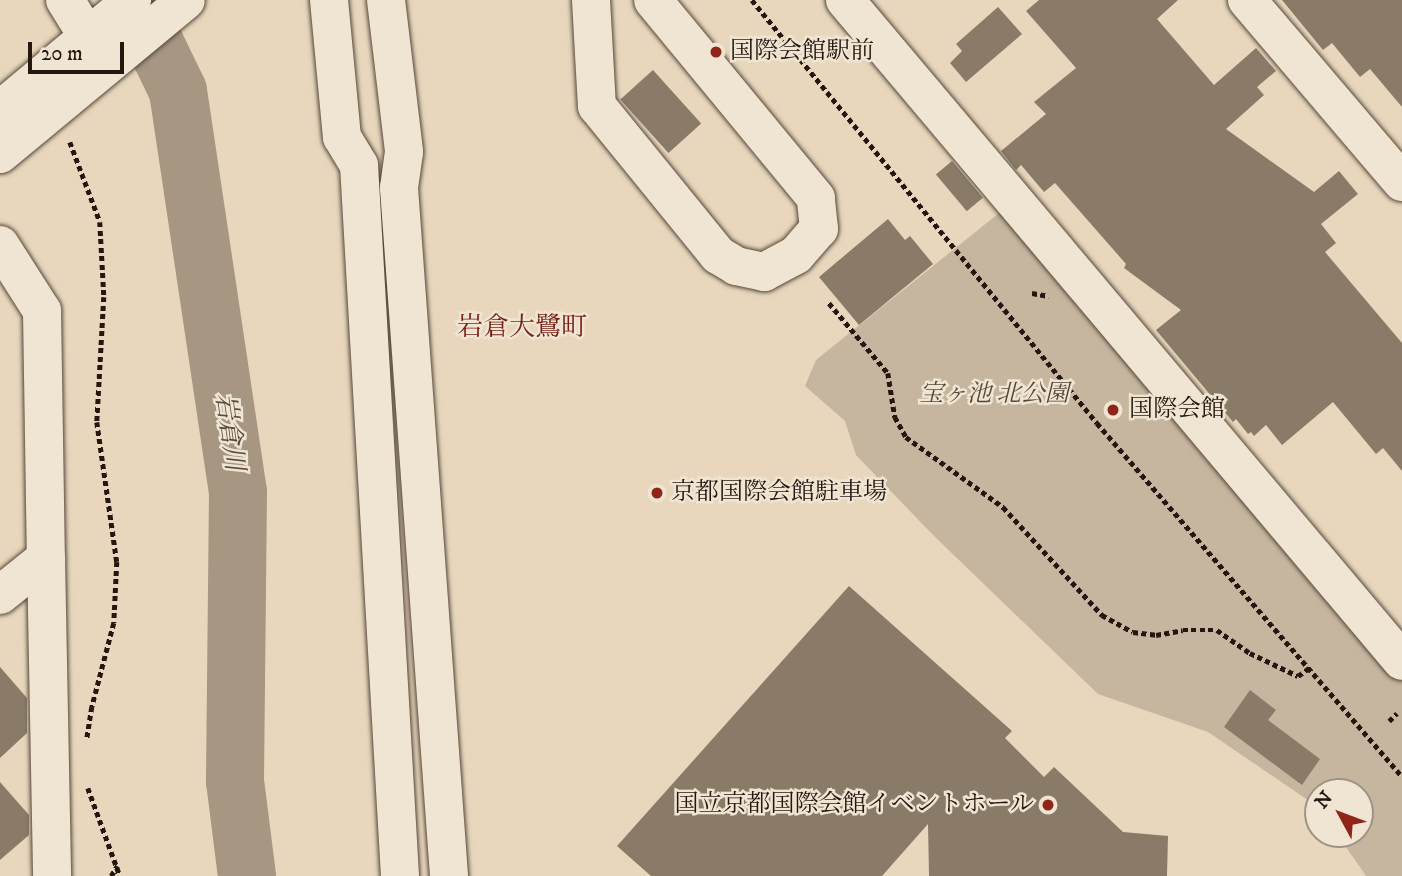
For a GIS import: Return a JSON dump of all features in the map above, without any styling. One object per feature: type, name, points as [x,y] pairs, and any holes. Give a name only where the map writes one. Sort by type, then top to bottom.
[{"type":"street","points":[[65,0],[100,42]]},
{"type":"street","points":[[0,154],[57,107],[132,0]]},
{"type":"street","points":[[328,0],[342,137],[359,165],[400,876]]},
{"type":"street","points":[[386,0],[404,152],[399,188],[400,215],[449,876]]},
{"type":"street","points":[[591,0],[597,106],[718,255],[736,266],[764,272],[796,256],[819,229],[817,198],[653,0]]},
{"type":"street","points":[[845,0],[1402,661]]},
{"type":"street","points":[[1247,0],[1402,182]]},
{"type":"street","points":[[0,110],[100,42],[182,3]]},
{"type":"street","points":[[0,245],[42,311],[52,876]]},
{"type":"street","points":[[0,595],[46,558]]},
{"type":"path","points":[[752,0],[1097,423],[1402,776]]},
{"type":"path","points":[[57,107],[100,222],[104,297],[97,422],[117,562],[114,622],[92,707],[86,747]]},
{"type":"path","points":[[829,303],[888,373],[895,416],[906,437],[1003,507],[1102,615],[1133,632],[1156,635],[1183,630],[1217,630],[1250,653],[1298,676],[1309,668]]},
{"type":"path","points":[[1389,721],[1397,713]]},
{"type":"path","points":[[86,785],[120,876]]},
{"type":"path","points":[[111,876],[117,866]]},
{"type":"green space","name":"宝ヶ池 北公園","points":[[1014,201],[1402,661],[1402,876],[1366,876],[1347,848],[1374,848],[1374,778],[1304,778],[1304,797],[1208,732],[1098,694],[933,535],[856,455],[845,421],[805,386],[816,360]]},
{"type":"building","points":[[1039,0],[1178,0],[1157,19],[1214,85],[1256,48],[1276,71],[1257,87],[1264,95],[1226,129],[1314,192],[1339,171],[1358,194],[1321,224],[1336,243],[1325,252],[1402,343],[1402,471],[1383,448],[1376,454],[1333,402],[1282,445],[1266,425],[1254,436],[1251,432],[1248,434],[1236,419],[1233,422],[1156,330],[1181,310],[1124,268],[1126,264],[1055,183],[1044,192],[1021,165],[1016,170],[1001,151],[1046,114],[1034,102],[1076,68],[1026,11]]},
{"type":"building","points":[[1282,0],[1402,0],[1402,107],[1370,69],[1360,77],[1332,43],[1323,50]]},
{"type":"building","points":[[998,7],[1022,34],[966,82],[950,63],[962,51],[956,44]]},
{"type":"building","points":[[653,70],[701,124],[668,153],[620,99]]},
{"type":"building","points":[[952,161],[983,198],[967,211],[936,174]]},
{"type":"building","points":[[888,219],[905,240],[910,236],[933,264],[859,325],[819,277]]},
{"type":"building","points":[[849,586],[1012,731],[1005,738],[1044,777],[1054,767],[1123,832],[1168,836],[1167,876],[929,876],[928,824],[882,876],[651,876],[617,846]]},
{"type":"building","points":[[0,667],[27,698],[27,733],[0,758]]},
{"type":"building","points":[[1250,690],[1276,710],[1268,720],[1320,759],[1307,778],[1304,778],[1302,785],[1224,727]]},
{"type":"building","points":[[0,782],[29,815],[29,835],[0,860]]},
{"type":"waterway","name":"岩倉川","points":[[134,0],[178,91],[238,492],[235,781],[247,876]]},
{"type":"place","name":"国際会館駅前","points":[[716,52]]},
{"type":"place","name":"国際会館","points":[[1113,410]]},
{"type":"place","name":"京都国際会館駐車場","points":[[657,493]]},
{"type":"place","name":"国立京都国際会館イベントホール","points":[[1048,805]]},
{"type":"district","name":"岩倉大鷺町","points":[[522,328]]}]
